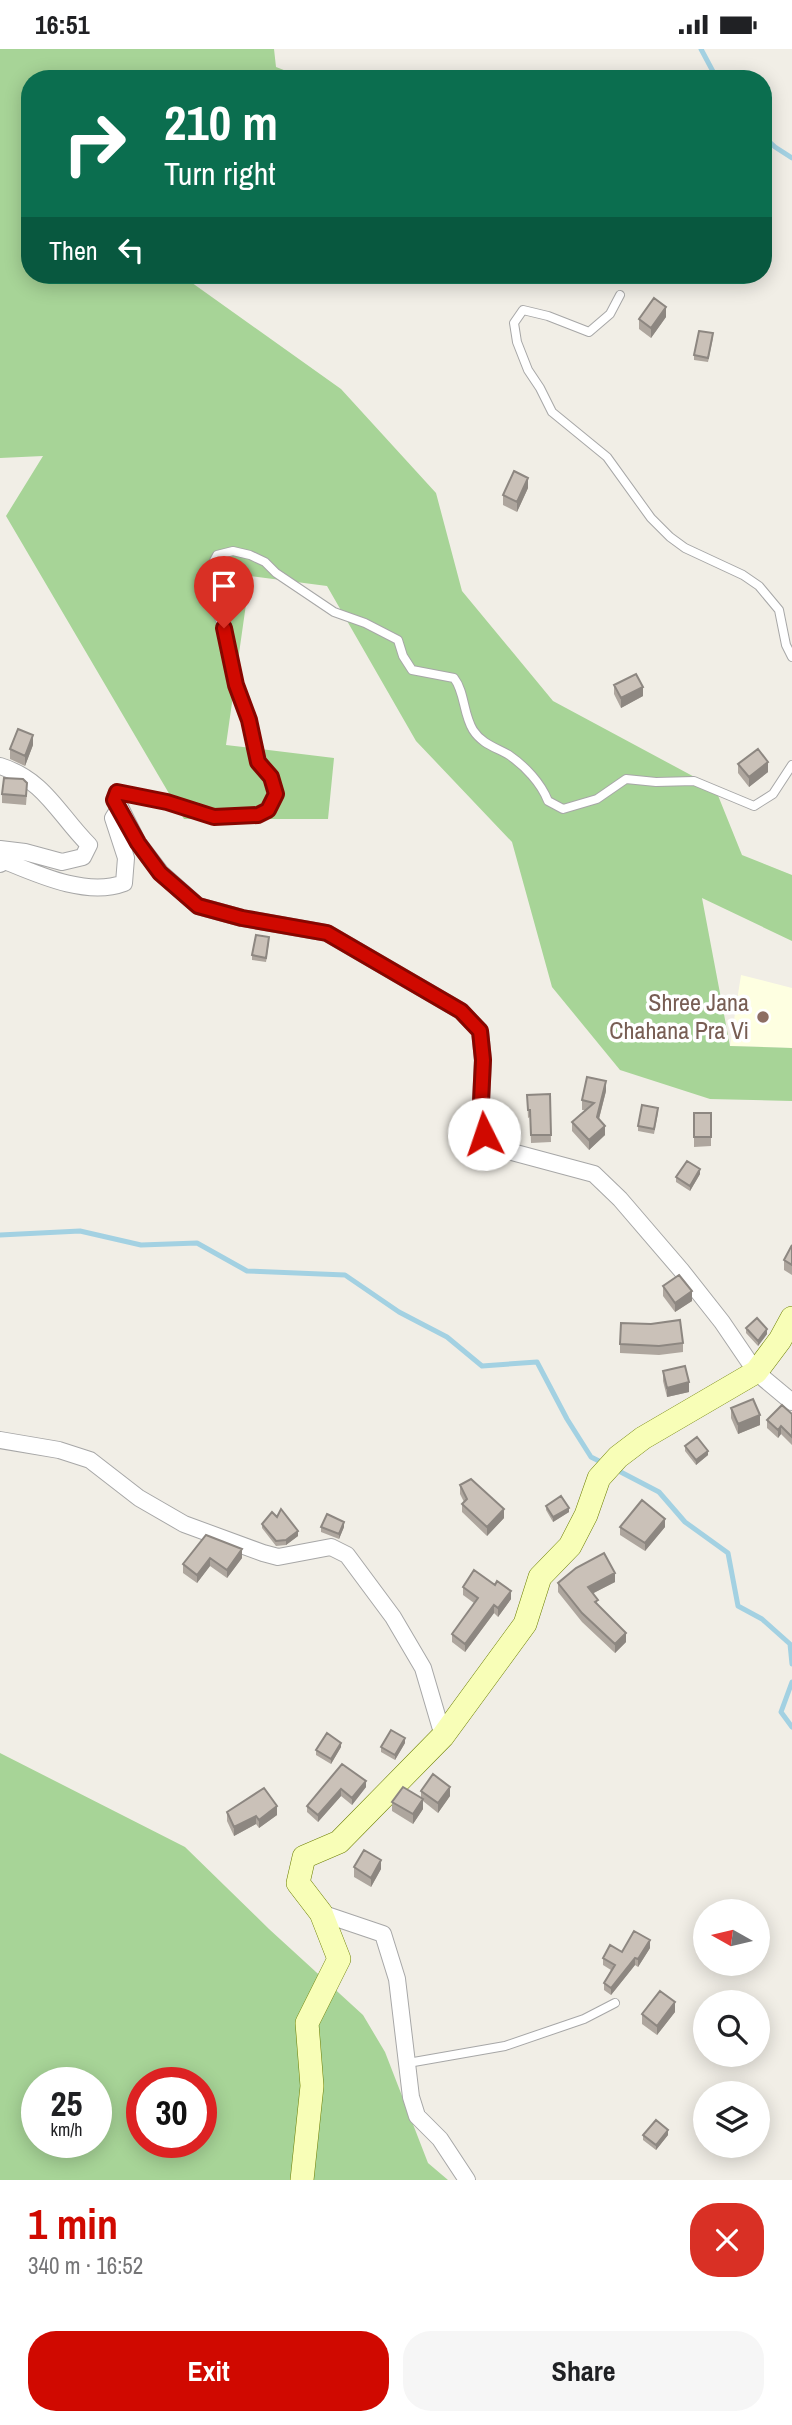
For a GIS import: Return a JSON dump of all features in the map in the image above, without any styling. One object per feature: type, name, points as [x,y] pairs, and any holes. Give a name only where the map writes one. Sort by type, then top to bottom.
[{"type":"street","points":[[0,766],[27,777],[59,808],[89,845],[83,857],[62,862],[25,852],[0,849]]},
{"type":"street","points":[[0,864],[5,861],[63,882],[94,887],[124,883],[126,858],[113,818],[120,807]]},
{"type":"street","points":[[120,807],[138,843],[160,873],[198,906],[242,918],[327,933],[461,1011],[480,1031],[484,1134],[512,1152],[594,1174],[620,1199],[681,1270],[756,1371],[792,1402]]},
{"type":"street","points":[[302,2180],[312,2086],[307,2023],[338,1959],[321,1913],[298,1883],[304,1857],[339,1842],[443,1736],[525,1624],[540,1577],[570,1546],[586,1515],[599,1478],[618,1457],[643,1438],[756,1371],[789,1332]]},
{"type":"street","points":[[0,1440],[58,1450],[90,1460],[138,1498],[184,1524],[263,1553],[278,1557],[331,1547],[347,1555],[393,1617],[423,1668],[443,1736]]},
{"type":"street","points":[[321,1913],[383,1934],[397,1979],[411,2097],[417,2116],[440,2139],[467,2180]]},
{"type":"lane","points":[[620,295],[610,314],[589,332],[548,316],[523,310],[514,323],[517,342],[528,370],[552,412],[607,457],[663,531],[685,548],[752,579],[772,600],[782,618],[786,645],[792,657]]},
{"type":"lane","points":[[120,807],[114,800],[117,792],[167,802],[214,817],[258,815],[268,810],[276,794],[271,777],[258,762],[249,720],[236,685],[224,628],[206,592],[208,572],[216,555],[233,551],[265,562],[276,573],[334,612],[365,623],[398,640],[403,656],[412,670],[454,678],[460,685],[462,703],[473,730],[487,745],[509,756],[542,787],[548,801],[563,809],[597,799],[626,779],[656,782],[694,781],[754,806],[773,794],[792,765]]},
{"type":"lane","points":[[408,2063],[505,2046],[584,2019],[615,2003]]},
{"type":"shaded area","name":"Shree Jana Chahana Pra Vi","points":[[741,975],[792,988],[792,1048],[730,1046]]},
{"type":"green space","points":[[0,49],[274,49],[276,67],[284,70],[21,70],[21,284],[194,284],[341,389],[436,493],[462,591],[553,701],[715,788],[742,855],[792,875],[792,941],[702,898],[730,1046],[792,1048],[792,1101],[710,1099],[620,1070],[552,987],[512,842],[416,741],[327,586],[250,576],[226,745],[334,758],[328,819],[184,819],[6,516],[43,456],[0,458]]},
{"type":"green space","points":[[0,1753],[185,1847],[363,2015],[385,2052],[428,2163],[448,2180],[0,2180]]},
{"type":"building","points":[[654,298],[666,307],[651,328],[639,319]]},
{"type":"building","points":[[699,331],[713,333],[708,358],[694,355]]},
{"type":"building","points":[[514,471],[528,478],[517,502],[503,495]]},
{"type":"building","points":[[636,674],[643,687],[621,698],[614,685]]},
{"type":"building","points":[[18,729],[33,735],[25,756],[10,749]]},
{"type":"building","points":[[758,749],[768,762],[749,777],[738,764]]},
{"type":"building","points":[[4,778],[23,779],[27,783],[26,796],[2,794]]},
{"type":"building","points":[[256,935],[269,937],[266,958],[252,955]]},
{"type":"building","points":[[587,1077],[606,1081],[597,1117],[605,1126],[589,1140],[572,1122],[594,1103],[582,1100]]},
{"type":"building","points":[[550,1094],[551,1135],[531,1135],[527,1095]]},
{"type":"building","points":[[642,1105],[658,1108],[654,1129],[638,1126]]},
{"type":"building","points":[[694,1113],[711,1113],[711,1137],[694,1137]]},
{"type":"building","points":[[687,1161],[700,1169],[690,1186],[676,1177]]},
{"type":"building","points":[[792,1245],[792,1265],[784,1260]]},
{"type":"building","points":[[679,1275],[692,1291],[675,1303],[663,1286]]},
{"type":"building","points":[[757,1318],[767,1329],[758,1341],[746,1328]]},
{"type":"building","points":[[680,1320],[683,1343],[659,1346],[620,1344],[621,1323],[651,1324]]},
{"type":"building","points":[[685,1366],[689,1382],[667,1388],[663,1371]]},
{"type":"building","points":[[753,1399],[760,1415],[738,1424],[731,1408]]},
{"type":"building","points":[[782,1405],[792,1414],[792,1437],[781,1426],[778,1430],[767,1420]]},
{"type":"building","points":[[697,1437],[708,1451],[696,1460],[685,1446]]},
{"type":"building","points":[[471,1479],[504,1509],[487,1527],[462,1504],[467,1499],[460,1485]]},
{"type":"building","points":[[561,1496],[569,1508],[553,1517],[546,1506]]},
{"type":"building","points":[[642,1500],[665,1519],[645,1543],[620,1527]]},
{"type":"building","points":[[281,1509],[298,1531],[286,1540],[276,1541],[262,1524],[272,1512],[277,1517]]},
{"type":"building","points":[[327,1514],[344,1522],[339,1534],[321,1527]]},
{"type":"building","points":[[206,1535],[242,1549],[227,1570],[210,1558],[197,1575],[183,1564]]},
{"type":"building","points":[[604,1553],[615,1573],[588,1587],[598,1600],[595,1602],[626,1633],[615,1644],[582,1613],[558,1583],[576,1568]]},
{"type":"building","points":[[474,1570],[495,1585],[497,1581],[511,1591],[498,1608],[494,1605],[465,1644],[452,1634],[478,1598],[463,1587]]},
{"type":"building","points":[[391,1730],[405,1738],[395,1755],[381,1747]]},
{"type":"building","points":[[327,1733],[341,1743],[331,1759],[316,1750]]},
{"type":"building","points":[[342,1764],[366,1781],[352,1798],[341,1789],[318,1815],[307,1806]]},
{"type":"building","points":[[433,1774],[450,1787],[438,1803],[421,1791]]},
{"type":"building","points":[[403,1787],[423,1799],[413,1814],[392,1802]]},
{"type":"building","points":[[264,1788],[277,1806],[259,1820],[256,1816],[234,1827],[227,1812]]},
{"type":"building","points":[[364,1850],[381,1860],[371,1878],[354,1867]]},
{"type":"building","points":[[634,1931],[650,1940],[638,1959],[635,1958],[611,1988],[604,1983],[615,1965],[603,1958],[610,1945],[622,1952]]},
{"type":"building","points":[[660,1991],[675,2002],[657,2026],[642,2014]]},
{"type":"building","points":[[656,2120],[668,2130],[656,2145],[643,2135]]},
{"type":"waterway","points":[[701,49],[712,70]]},
{"type":"waterway","points":[[772,144],[792,158]]},
{"type":"waterway","points":[[0,1235],[80,1231],[141,1245],[197,1243],[247,1271],[345,1275],[399,1312],[447,1337],[482,1366],[537,1362],[591,1457],[603,1463]]},
{"type":"waterway","points":[[615,1469],[659,1492],[685,1522],[728,1553],[738,1606],[762,1619],[790,1644],[792,1664]]},
{"type":"waterway","points":[[792,1682],[781,1712],[792,1727]]},
{"type":"place","name":"Shree Jana Chahana Pra Vi","points":[[763,1017]]},
{"type":"route","points":[[224,628],[236,685],[249,720],[258,762],[271,777],[276,794],[268,810],[258,815],[214,817],[127,793],[117,792],[114,800],[138,843],[160,873],[198,906],[242,918],[327,933],[461,1011],[480,1031],[484,1134]]}]
